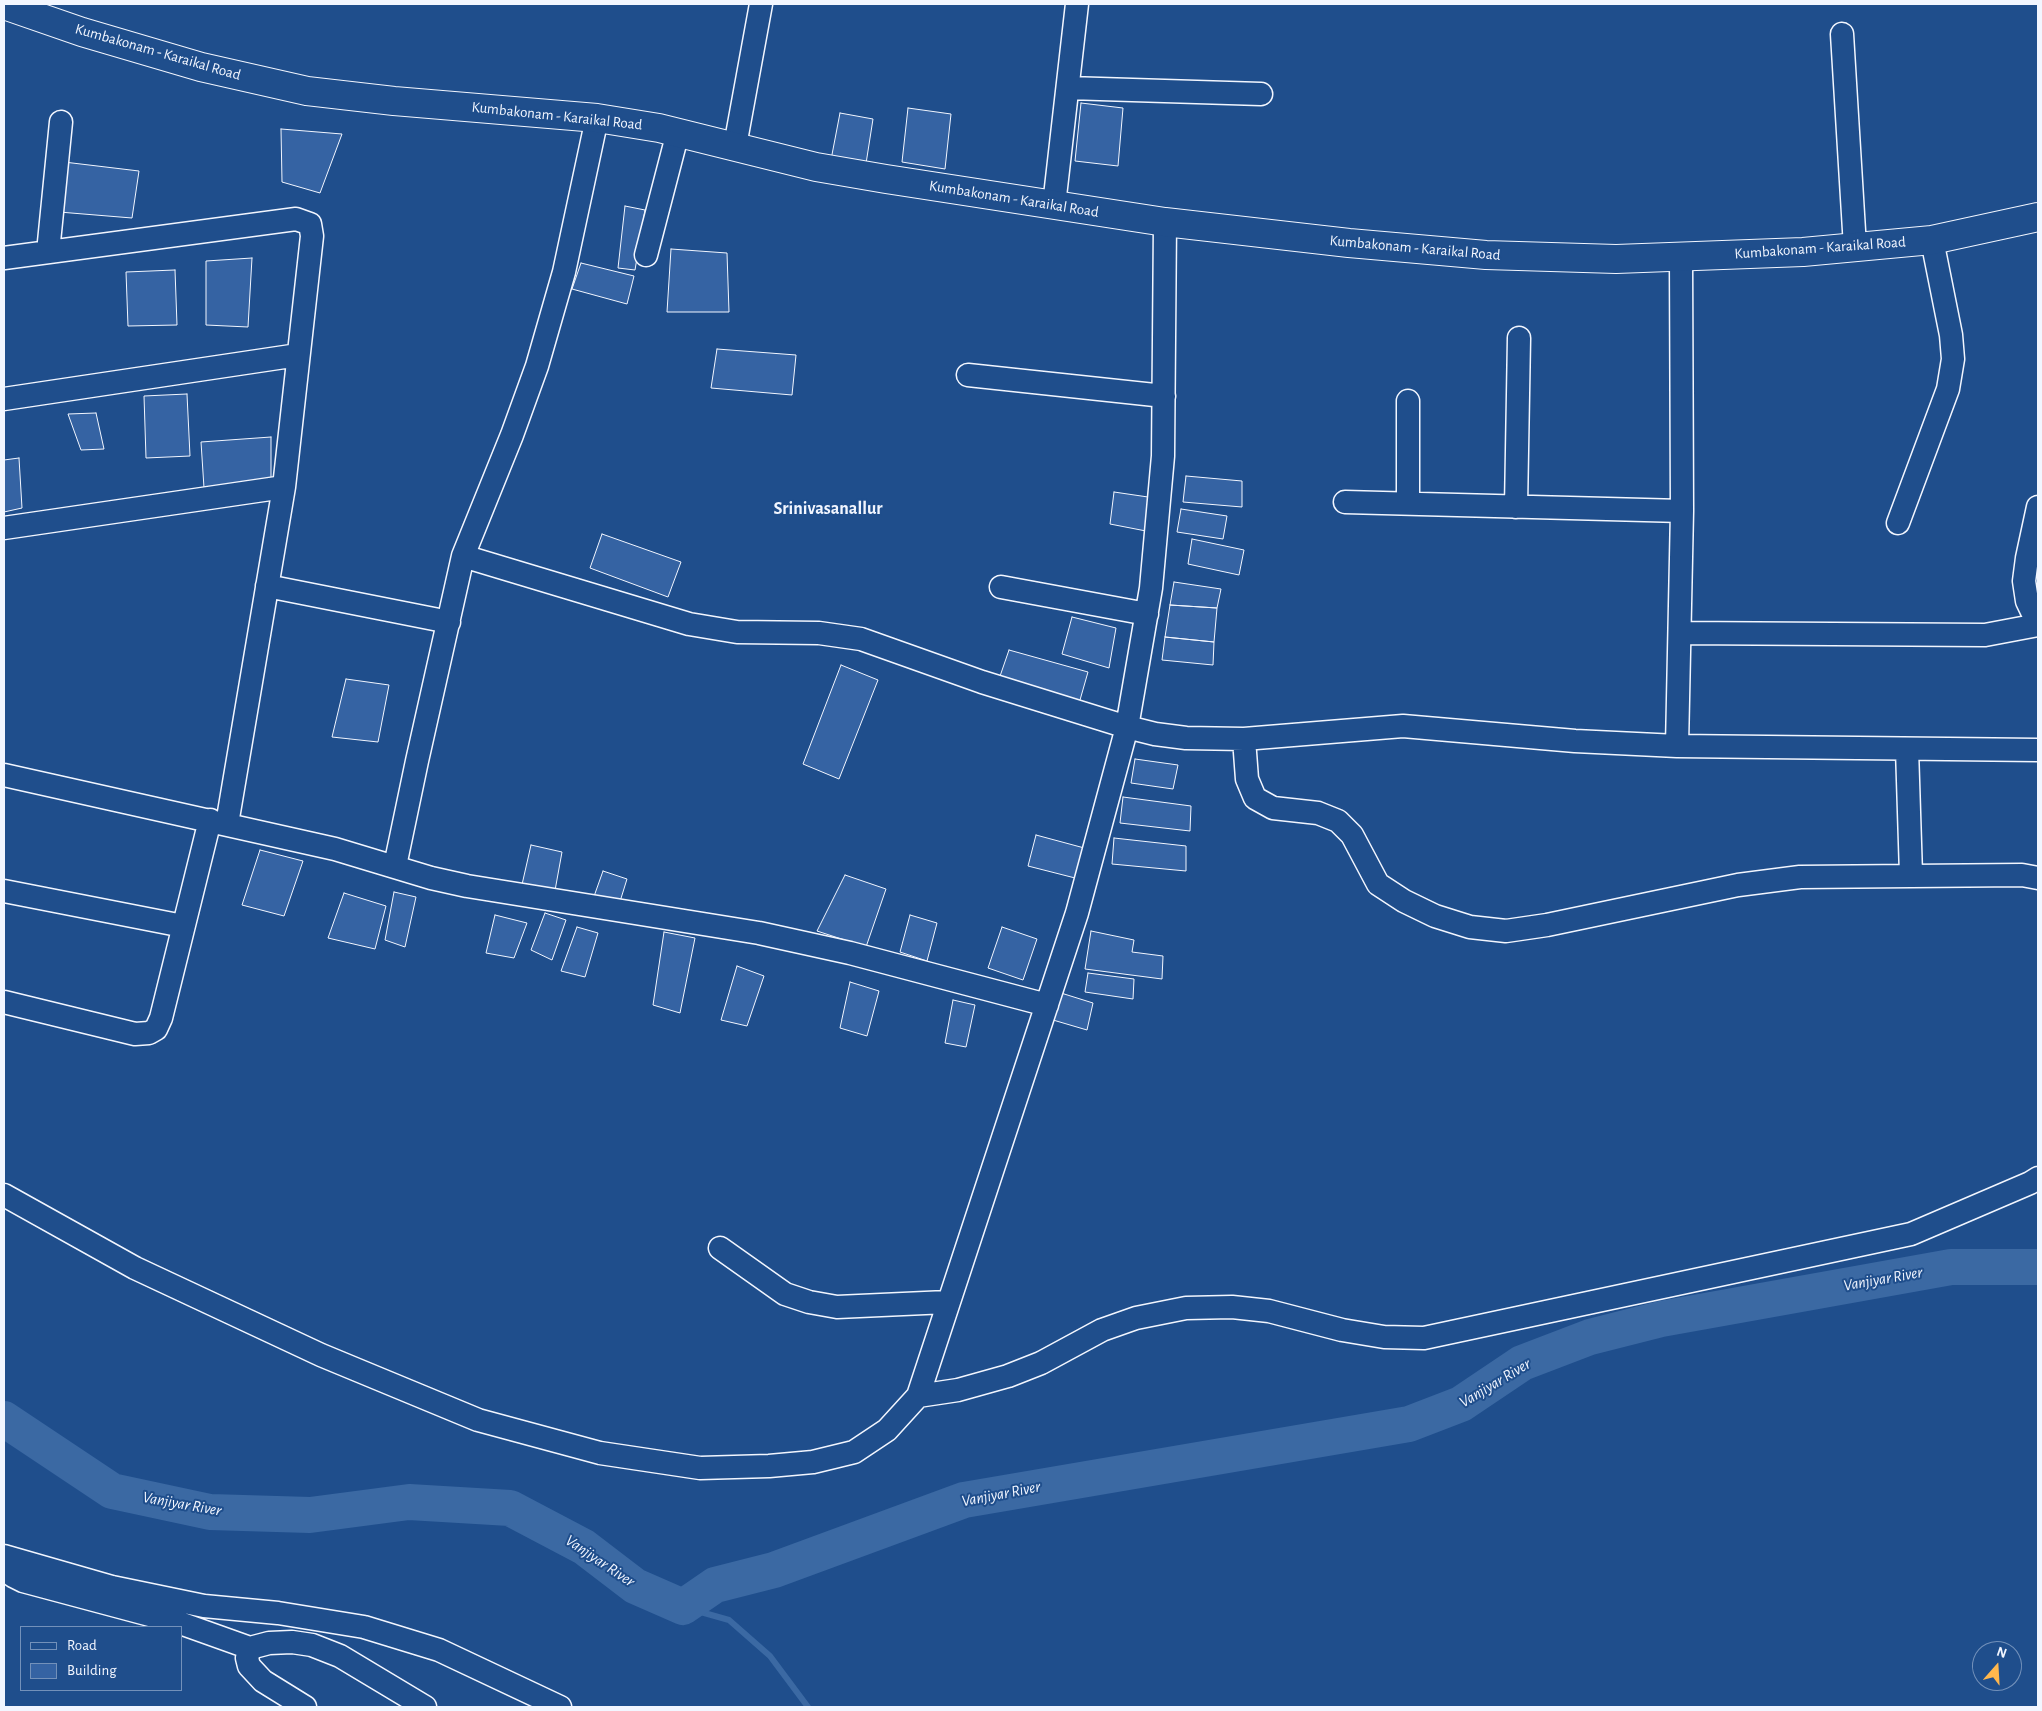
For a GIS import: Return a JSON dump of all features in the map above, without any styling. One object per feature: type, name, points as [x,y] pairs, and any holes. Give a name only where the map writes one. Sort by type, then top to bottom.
[{"type":"main road","name":"Kumbakonam - Karaikal Road","points":[[4,5],[82,32],[201,67],[307,91],[394,101],[597,118],[678,132],[825,168],[1165,222],[1349,244],[1486,255],[1616,259],[1681,257],[1803,252],[1932,240],[2038,217]]},
{"type":"street","points":[[735,146],[761,4]]},
{"type":"street","points":[[1054,205],[1077,4]]},
{"type":"street","points":[[1842,34],[1855,248]]},
{"type":"street","points":[[1068,88],[1261,94]]},
{"type":"street","points":[[396,866],[463,556],[512,435],[536,366],[564,272],[597,118]]},
{"type":"street","points":[[48,252],[61,122]]},
{"type":"street","points":[[646,255],[678,132]]},
{"type":"street","points":[[4,258],[296,219],[310,224],[312,236],[284,487],[267,586],[218,822],[183,926],[161,1018],[156,1029],[149,1033],[136,1034],[4,1002]]},
{"type":"street","points":[[4,1195],[135,1268],[321,1355],[478,1420],[600,1453],[700,1468],[769,1466],[813,1462],[854,1452],[887,1430],[918,1396],[947,1302],[1077,913],[1127,728],[1146,614],[1158,517],[1163,456],[1165,222]]},
{"type":"street","points":[[1898,523],[1948,389],[1953,359],[1951,335],[1932,240]]},
{"type":"street","points":[[1677,746],[1682,511],[1681,257]]},
{"type":"street","points":[[1516,507],[1518,338]]},
{"type":"street","points":[[4,399],[298,355]]},
{"type":"street","points":[[968,375],[1164,396]]},
{"type":"street","points":[[1408,401],[1408,504]]},
{"type":"street","points":[[4,528],[284,487]]},
{"type":"street","points":[[1345,502],[1682,511]]},
{"type":"street","points":[[1680,633],[1985,635],[2038,625],[2027,601],[2024,581],[2038,507]]},
{"type":"street","points":[[463,556],[689,624],[737,632],[819,633],[861,638],[982,682],[1127,728],[1186,738],[1244,739],[1403,726],[1575,742],[1677,746],[2038,750]]},
{"type":"street","points":[[267,586],[449,622]]},
{"type":"street","points":[[1001,587],[1146,614]]},
{"type":"street","points":[[1244,739],[1247,779],[1254,798],[1273,808],[1318,813],[1338,821],[1352,836],[1378,884],[1411,905],[1435,916],[1470,927],[1506,930],[1547,925],[1738,884],[1800,877],[2022,875],[2038,878]]},
{"type":"street","points":[[1907,749],[1911,876]]},
{"type":"street","points":[[4,775],[335,850],[396,866],[431,878],[467,886],[759,933],[850,953],[1047,1005]]},
{"type":"street","points":[[4,891],[183,926]]},
{"type":"street","points":[[918,1396],[958,1390],[1008,1376],[1041,1363],[1102,1330],[1136,1318],[1186,1308],[1232,1307],[1269,1312],[1342,1330],[1384,1337],[1424,1338],[1911,1234],[2038,1178]]},
{"type":"street","points":[[720,1248],[785,1294],[810,1302],[837,1307],[947,1302]]},
{"type":"street","points":[[6,1557],[13,1576],[23,1581],[180,1623],[250,1648],[269,1642],[292,1642],[312,1645],[340,1656],[425,1707]]},
{"type":"street","points":[[6,1557],[112,1587],[204,1606],[278,1613],[364,1627],[438,1650],[560,1707]]},
{"type":"street","points":[[250,1648],[247,1658],[249,1666],[263,1681],[305,1707]]},
{"type":"building","points":[[1081,103],[1123,108],[1118,166],[1075,161]]},
{"type":"building","points":[[908,108],[951,114],[945,169],[902,162]]},
{"type":"building","points":[[840,113],[873,119],[865,170],[830,165]]},
{"type":"building","points":[[281,129],[342,134],[320,193],[282,182]]},
{"type":"building","points":[[64,162],[139,171],[132,218],[59,212]]},
{"type":"building","points":[[625,206],[645,210],[635,270],[618,268]]},
{"type":"building","points":[[671,249],[727,253],[729,312],[667,312]]},
{"type":"building","points":[[252,258],[248,327],[206,325],[206,261]]},
{"type":"building","points":[[581,263],[634,276],[627,304],[572,289]]},
{"type":"building","points":[[175,270],[177,325],[128,326],[126,272]]},
{"type":"building","points":[[717,349],[796,355],[792,395],[711,388]]},
{"type":"building","points":[[187,394],[190,456],[146,458],[144,396]]},
{"type":"building","points":[[96,413],[104,449],[81,450],[68,414]]},
{"type":"building","points":[[271,437],[271,481],[204,488],[201,442]]},
{"type":"building","points":[[19,458],[22,508],[4,512],[4,460]]},
{"type":"building","points":[[1186,476],[1242,481],[1242,507],[1183,502]]},
{"type":"building","points":[[1114,492],[1148,497],[1146,531],[1110,524]]},
{"type":"building","points":[[1181,509],[1227,516],[1223,539],[1177,532]]},
{"type":"building","points":[[602,534],[681,562],[668,597],[590,568]]},
{"type":"building","points":[[1192,539],[1244,550],[1239,575],[1188,564]]},
{"type":"building","points":[[1174,582],[1221,589],[1217,608],[1170,605]]},
{"type":"building","points":[[1170,605],[1217,608],[1214,642],[1165,637]]},
{"type":"building","points":[[1072,617],[1116,628],[1109,668],[1062,654]]},
{"type":"building","points":[[1165,637],[1214,642],[1213,665],[1162,660]]},
{"type":"building","points":[[1009,650],[1088,672],[1078,707],[998,682]]},
{"type":"building","points":[[841,665],[878,680],[839,779],[803,764]]},
{"type":"building","points":[[346,679],[389,685],[378,742],[332,737]]},
{"type":"building","points":[[1135,759],[1178,765],[1173,789],[1131,783]]},
{"type":"building","points":[[1123,797],[1191,806],[1190,831],[1120,823]]},
{"type":"building","points":[[1036,835],[1088,849],[1079,879],[1028,866]]},
{"type":"building","points":[[1114,838],[1186,846],[1186,871],[1112,864]]},
{"type":"building","points":[[531,845],[562,852],[554,896],[521,889]]},
{"type":"building","points":[[260,850],[303,861],[284,916],[242,905]]},
{"type":"building","points":[[603,871],[627,879],[618,908],[592,902]]},
{"type":"building","points":[[845,875],[886,889],[866,947],[817,931]]},
{"type":"building","points":[[394,892],[416,897],[405,947],[385,940]]},
{"type":"building","points":[[344,893],[386,906],[375,949],[328,938]]},
{"type":"building","points":[[545,913],[566,920],[552,960],[531,950]]},
{"type":"building","points":[[495,915],[527,923],[514,958],[486,953]]},
{"type":"building","points":[[910,915],[937,923],[927,961],[900,952]]},
{"type":"building","points":[[577,927],[598,933],[585,977],[561,971]]},
{"type":"building","points":[[1002,927],[1037,939],[1023,980],[988,968]]},
{"type":"building","points":[[1091,931],[1134,940],[1132,952],[1163,956],[1162,979],[1085,969]]},
{"type":"building","points":[[664,932],[695,938],[680,1013],[653,1005]]},
{"type":"building","points":[[737,966],[764,976],[747,1026],[721,1020]]},
{"type":"building","points":[[1088,973],[1134,979],[1133,999],[1085,992]]},
{"type":"building","points":[[850,982],[879,991],[867,1036],[840,1028]]},
{"type":"building","points":[[1061,993],[1093,1003],[1087,1030],[1053,1020]]},
{"type":"building","points":[[953,1000],[975,1005],[966,1047],[945,1043]]},
{"type":"waterway","name":"Vanjiyar River","points":[[4,1419],[112,1491],[210,1512],[310,1515],[409,1502],[510,1508],[584,1547],[635,1586],[683,1607],[715,1585],[774,1570],[964,1500],[1409,1424],[1461,1404],[1522,1363],[1590,1337],[1661,1319],[1951,1267],[2038,1267]]},
{"type":"waterway","points":[[683,1607],[729,1620],[770,1656],[808,1707]]},
{"type":"district","name":"Srinivasanallur","points":[[828,509]]}]
